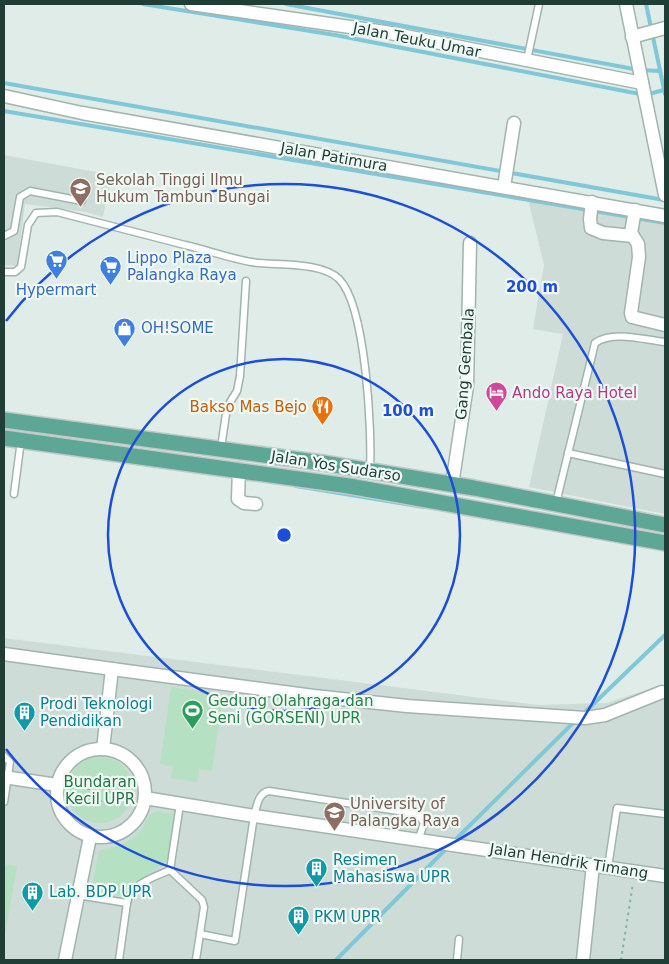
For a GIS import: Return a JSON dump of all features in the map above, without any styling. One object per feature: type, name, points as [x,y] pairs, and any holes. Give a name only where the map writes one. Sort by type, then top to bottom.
[{"type":"main road","name":"Jalan Yos Sudarso","points":[[4,420],[370,471],[665,525]]},
{"type":"main road","name":"Jalan Yos Sudarso","points":[[4,438],[240,469],[479,509],[665,543]]},
{"type":"main road","points":[[296,460],[296,478]]},
{"type":"main road","points":[[479,509],[480,490]]},
{"type":"street","name":"Jalan Teuku Umar","points":[[191,4],[385,32],[642,83]]},
{"type":"street","points":[[626,4],[642,83],[661,156],[665,195]]},
{"type":"street","points":[[632,37],[662,28]]},
{"type":"street","name":"Jalan Patimura","points":[[4,96],[82,113],[665,216]]},
{"type":"street","points":[[504,188],[514,123]]},
{"type":"street","points":[[592,202],[591,228],[603,233],[633,236]]},
{"type":"street","points":[[635,210],[633,236],[639,249],[632,317],[665,325]]},
{"type":"street","name":"Gang Gembala","points":[[452,485],[467,386],[470,243]]},
{"type":"street","points":[[240,469],[238,499],[244,503],[256,504]]},
{"type":"street","points":[[4,654],[314,696],[407,706],[585,718],[604,715],[662,692]]},
{"type":"street","points":[[103,749],[112,668]]},
{"type":"street","points":[[103,749],[118,753],[132,762],[144,783],[140,797],[140,814],[130,827],[108,837],[90,837],[76,830],[64,817],[57,802],[61,785],[62,770],[73,758],[87,751],[103,749]]},
{"type":"street","points":[[6,778],[61,785]]},
{"type":"street","points":[[140,797],[254,816],[419,838]]},
{"type":"street","points":[[65,960],[90,837]]},
{"type":"street","name":"Jalan Hendrik Timang","points":[[419,838],[665,876]]},
{"type":"street","points":[[583,960],[593,865]]},
{"type":"lane","points":[[527,60],[540,4]]},
{"type":"lane","points":[[4,236],[14,231],[20,197],[30,191],[82,201]]},
{"type":"lane","points":[[4,272],[18,271],[21,267],[28,225],[36,213],[45,211],[57,212],[250,262],[317,268],[328,272],[338,278],[348,290],[362,349],[370,410],[370,471]]},
{"type":"lane","points":[[221,450],[228,407],[237,391],[240,376],[246,282]]},
{"type":"lane","points":[[556,504],[595,343],[601,339],[618,337],[665,342]]},
{"type":"lane","points":[[14,494],[22,440]]},
{"type":"lane","points":[[568,453],[665,474]]},
{"type":"lane","points":[[4,756],[10,762],[6,778],[4,802]]},
{"type":"lane","points":[[200,934],[235,940],[254,816],[260,797],[264,793],[269,791],[418,814],[424,823],[419,838]]},
{"type":"lane","points":[[170,870],[180,804]]},
{"type":"lane","points":[[608,867],[617,808],[665,814]]},
{"type":"lane","points":[[119,960],[128,895],[136,887],[170,870]]},
{"type":"lane","points":[[170,870],[202,900],[204,906],[196,960]]},
{"type":"lane","points":[[77,895],[127,903]]},
{"type":"lane","points":[[458,960],[459,939]]},
{"type":"path","points":[[94,782],[104,782],[109,792],[105,799],[100,801],[91,796],[90,789],[94,782]]},
{"type":"path","points":[[61,785],[90,789]]},
{"type":"path","points":[[109,792],[140,797]]},
{"type":"path","points":[[622,960],[636,871]]},
{"type":"shaded area","name":"Sekolah Tinggi Ilmu Hukum Tambun Bungai","points":[[4,155],[112,175],[103,217],[86,212],[25,204],[17,266],[4,265]]},
{"type":"shaded area","points":[[527,195],[665,220],[665,514],[529,487],[563,334],[533,329],[544,265]]},
{"type":"shaded area","name":"University of Palangka Raya","points":[[4,638],[538,705],[607,703],[658,686],[665,687],[665,960],[4,960]]},
{"type":"green space","name":"Gedung Olahraga dan Seni (GORSENI) UPR","points":[[171,687],[223,695],[212,771],[199,769],[197,782],[171,778],[173,766],[160,764]]},
{"type":"green space","name":"Bundaran Kecil UPR","points":[[100,757],[113,759],[123,767],[131,777],[133,790],[131,803],[123,813],[113,821],[100,823],[87,821],[77,813],[69,803],[67,790],[69,777],[77,767],[87,759]]},
{"type":"green space","points":[[156,811],[174,814],[167,861],[131,884],[120,895],[91,891],[99,851],[131,840],[141,830],[148,817]]},
{"type":"green space","points":[[4,864],[17,866],[4,940]]},
{"type":"waterway","points":[[143,4],[335,35],[645,95],[664,90]]},
{"type":"waterway","points":[[286,4],[639,70],[660,71]]},
{"type":"waterway","points":[[646,4],[665,94]]},
{"type":"waterway","points":[[4,83],[664,200]]},
{"type":"waterway","points":[[4,111],[665,223]]},
{"type":"waterway","points":[[296,486],[424,507]]},
{"type":"waterway","points":[[582,715],[665,635]]},
{"type":"waterway","points":[[452,843],[575,721]]},
{"type":"waterway","points":[[336,960],[447,848]]},
{"type":"place","name":"Sekolah Tinggi Ilmu Hukum Tambun Bungai","points":[[80,208]]},
{"type":"place","name":"Hypermart","points":[[56,280]]},
{"type":"place","name":"Lippo Plaza Palangka Raya","points":[[111,286]]},
{"type":"place","name":"OH!SOME","points":[[125,347]]},
{"type":"place","name":"Ando Raya Hotel","points":[[496,412]]},
{"type":"place","name":"Bakso Mas Bejo","points":[[323,426]]},
{"type":"place","name":"Gedung Olahraga dan Seni (GORSENI) UPR","points":[[192,729]]},
{"type":"place","name":"Prodi Teknologi Pendidikan","points":[[24,732]]},
{"type":"place","name":"University of Palangka Raya","points":[[334,832]]},
{"type":"place","name":"Resimen Mahasiswa UPR","points":[[317,888]]},
{"type":"place","name":"Lab. BDP UPR","points":[[33,911]]},
{"type":"place","name":"PKM UPR","points":[[298,936]]}]
